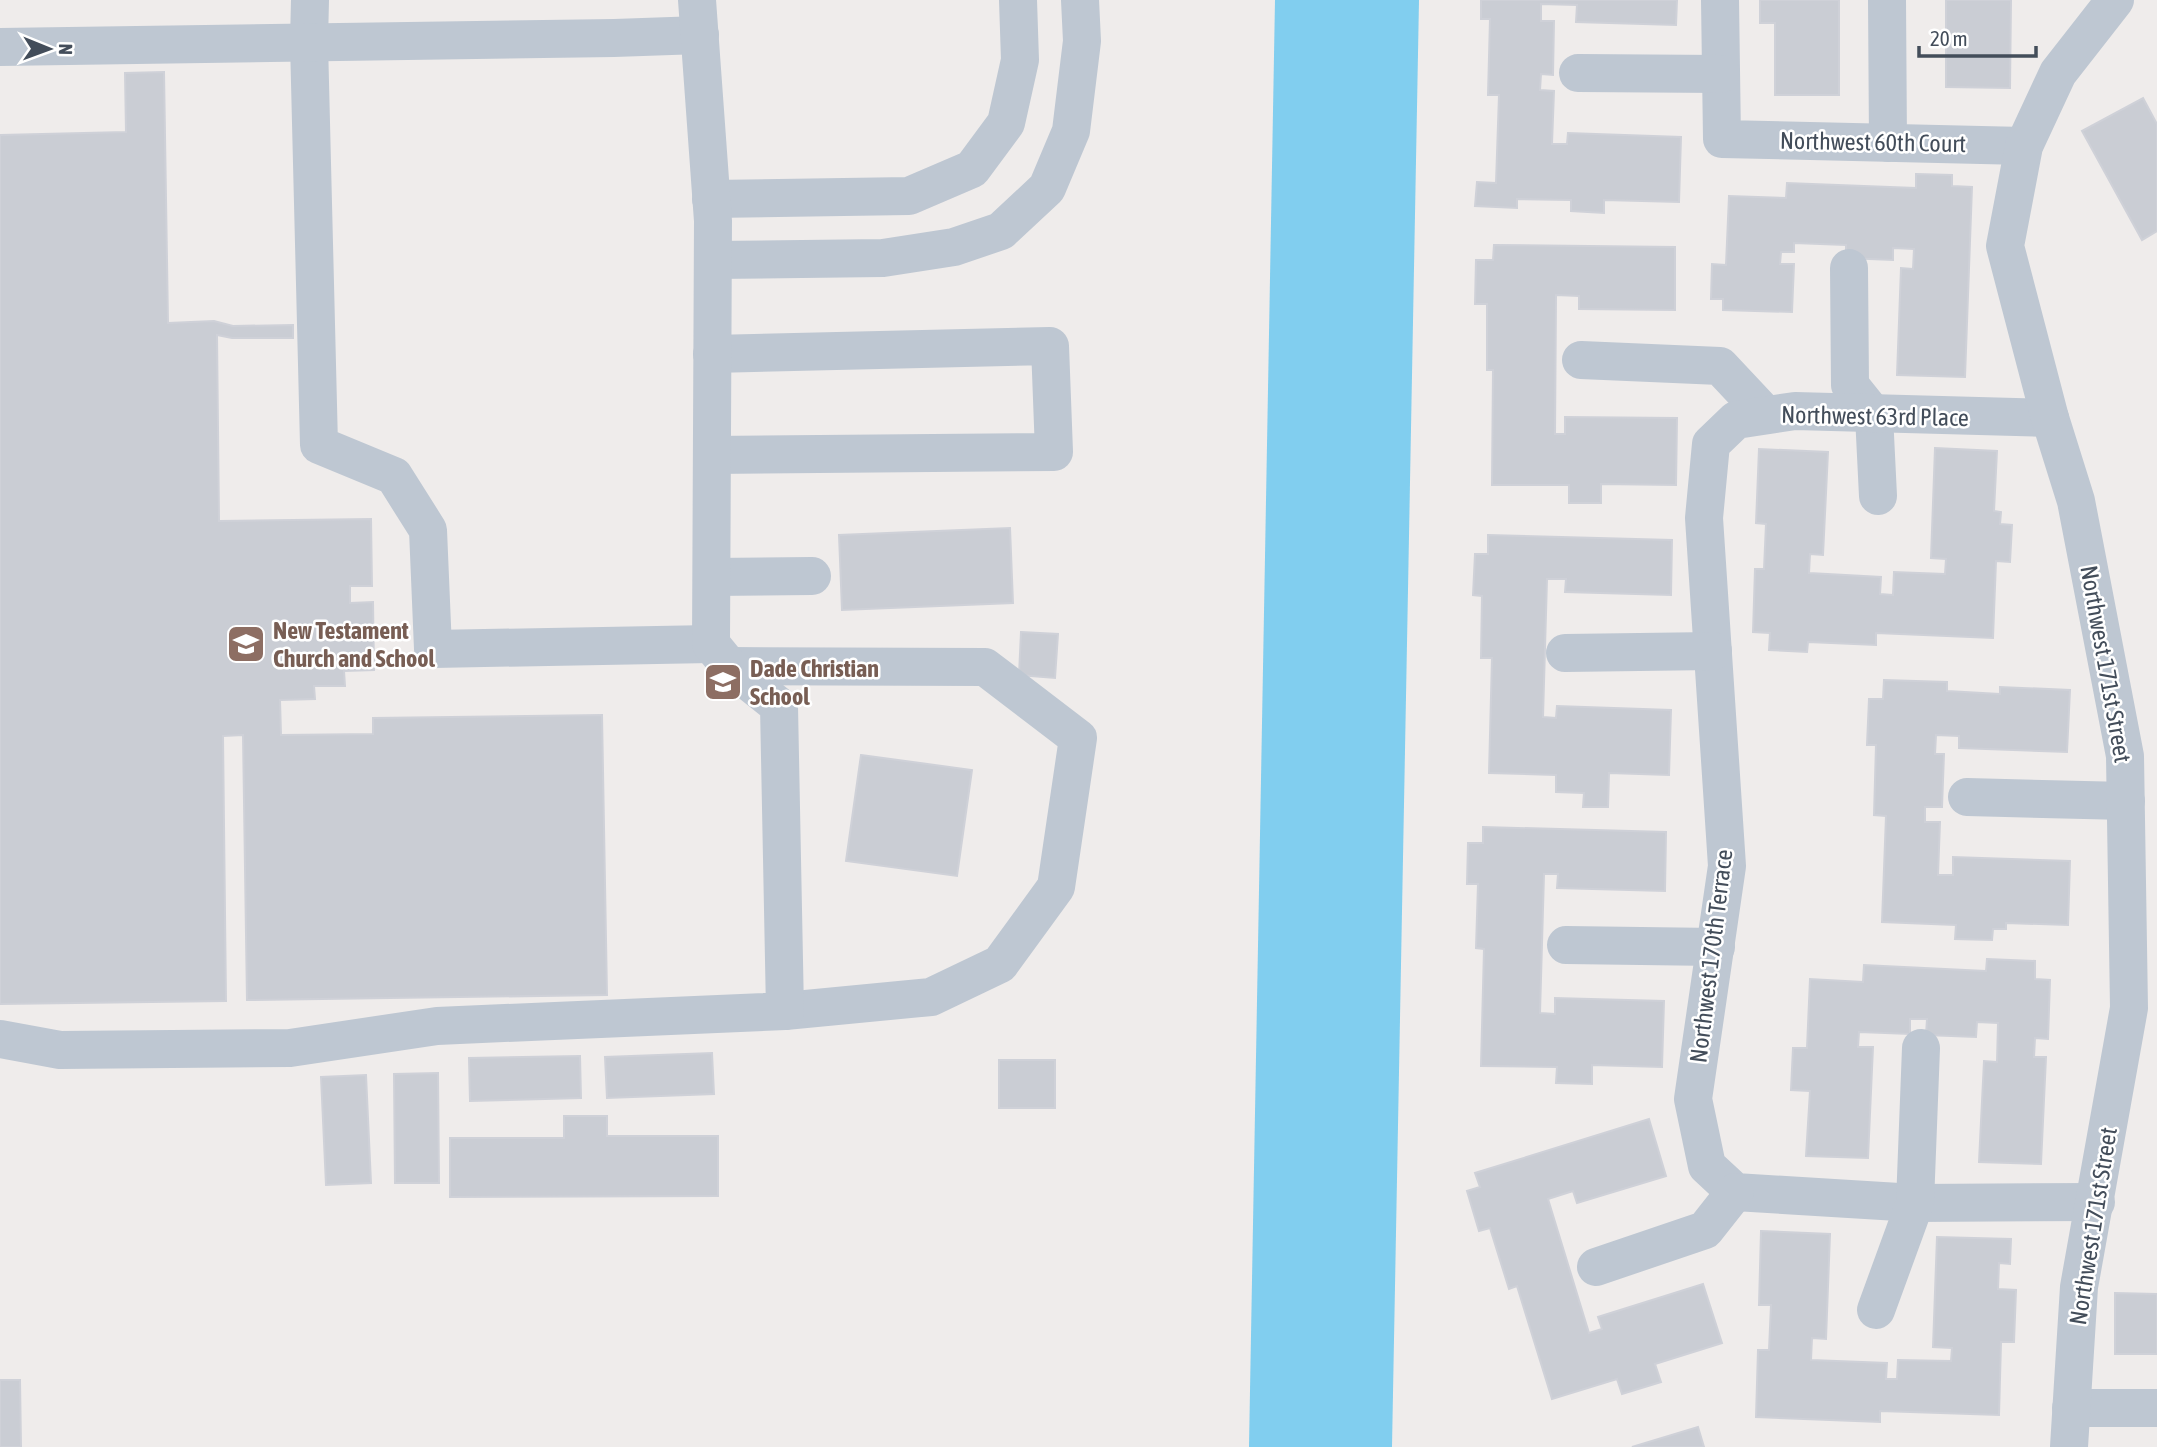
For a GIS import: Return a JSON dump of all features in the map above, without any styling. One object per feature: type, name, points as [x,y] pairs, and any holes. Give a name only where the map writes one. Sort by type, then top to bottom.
[{"type":"street","points":[[0,1039],[60,1050],[290,1048],[437,1026],[785,1011],[931,998],[1000,964],[1056,887],[1078,738],[985,667],[720,655],[433,649],[428,530],[394,476],[319,445],[310,0]]},
{"type":"street","points":[[711,199],[909,196],[972,169],[1006,123],[1020,60],[1018,0]]},
{"type":"street","points":[[713,260],[883,258],[954,247],[1001,231],[1047,188],[1071,131],[1082,41],[1080,0]]},
{"type":"street","points":[[1578,73],[1721,74],[1720,0]]},
{"type":"street","points":[[1887,0],[1888,143]]},
{"type":"street","name":"Northwest 171st Street","points":[[2069,1447],[2079,1287],[2129,1008],[2126,756],[2076,500],[2050,418],[2005,246],[2024,146],[2058,73],[2115,0]]},
{"type":"street","points":[[0,47],[309,42],[698,18],[713,260],[712,578],[720,655],[779,706],[785,1011]]},
{"type":"street","name":"Northwest 60th Court","points":[[1721,74],[1722,139],[2024,146]]},
{"type":"street","points":[[1849,268],[1850,385],[1874,415],[1878,496]]},
{"type":"street","points":[[712,354],[1050,346],[1054,452],[712,455]]},
{"type":"street","points":[[1581,360],[1720,366],[1766,415]]},
{"type":"street","name":"Northwest 63rd Place","points":[[1712,444],[1736,420],[1795,411],[2050,418]]},
{"type":"street","name":"Northwest 170th Terrace","points":[[1712,444],[1704,518],[1727,866],[1693,1099],[1707,1166],[1735,1192]]},
{"type":"street","points":[[712,578],[812,576]]},
{"type":"street","points":[[1565,653],[1713,650]]},
{"type":"street","points":[[1967,797],[2126,801]]},
{"type":"street","points":[[1566,945],[1716,947]]},
{"type":"street","points":[[1876,1310],[1915,1203],[1921,1048]]},
{"type":"street","points":[[1596,1267],[1705,1230],[1735,1192],[1915,1203],[2096,1202]]},
{"type":"street","points":[[2071,1408],[2157,1408]]},
{"type":"water","points":[[1275,0],[1419,0],[1392,1447],[1249,1447]]},
{"type":"building","points":[[1481,0],[1677,0],[1676,25],[1576,22],[1577,5],[1541,4],[1541,21],[1554,21],[1553,75],[1541,74],[1540,90],[1554,91],[1552,144],[1567,144],[1568,133],[1681,137],[1679,202],[1604,200],[1604,213],[1571,211],[1571,200],[1517,199],[1517,208],[1475,206],[1477,182],[1496,183],[1499,95],[1488,95],[1490,19],[1481,19]]},
{"type":"building","points":[[1760,0],[1839,0],[1839,95],[1775,95],[1775,23],[1760,23]]},
{"type":"building","points":[[1946,0],[2011,0],[2010,88],[1946,87]]},
{"type":"building","points":[[164,72],[168,323],[214,321],[233,326],[293,325],[293,338],[232,338],[217,335],[219,521],[371,519],[372,586],[350,586],[350,603],[373,602],[374,670],[344,671],[345,686],[314,686],[315,699],[280,700],[281,735],[373,734],[373,718],[602,715],[607,995],[247,1000],[243,735],[223,736],[226,1001],[0,1004],[0,135],[126,132],[125,73]]},
{"type":"building","points":[[2143,98],[2157,124],[2157,231],[2142,240],[2082,131]]},
{"type":"building","points":[[1916,174],[1952,175],[1952,186],[1972,187],[1965,377],[1897,375],[1901,268],[1913,269],[1914,249],[1893,248],[1893,260],[1846,258],[1846,245],[1794,243],[1794,252],[1781,252],[1780,264],[1794,264],[1792,312],[1723,310],[1723,299],[1711,299],[1712,264],[1726,265],[1729,196],[1786,198],[1787,183],[1916,188]]},
{"type":"building","points":[[1494,245],[1675,247],[1675,310],[1579,309],[1579,296],[1556,295],[1555,434],[1565,434],[1565,417],[1677,418],[1676,485],[1601,484],[1601,503],[1569,503],[1569,485],[1492,485],[1493,370],[1487,370],[1487,304],[1475,304],[1476,260],[1493,260]]},
{"type":"building","points":[[1935,448],[1997,451],[1994,511],[2001,512],[2000,524],[2012,525],[2010,562],[1996,561],[1993,638],[1876,633],[1876,645],[1808,642],[1807,652],[1769,650],[1770,633],[1753,632],[1755,569],[1764,569],[1766,524],[1756,523],[1759,449],[1828,452],[1823,555],[1810,554],[1809,573],[1881,577],[1880,594],[1893,595],[1894,572],[1945,574],[1946,559],[1931,558]]},
{"type":"building","points":[[1010,528],[1013,603],[842,610],[839,535]]},
{"type":"building","points":[[1488,535],[1672,540],[1671,595],[1565,592],[1566,579],[1547,579],[1543,717],[1556,718],[1557,706],[1671,710],[1669,775],[1609,773],[1608,807],[1583,807],[1584,793],[1556,792],[1556,775],[1489,773],[1492,658],[1481,658],[1482,596],[1473,595],[1475,554],[1488,554]]},
{"type":"building","points":[[1021,632],[1058,634],[1055,678],[1019,675]]},
{"type":"building","points":[[1884,680],[1947,682],[1947,691],[2000,694],[2000,687],[2070,690],[2067,752],[1959,748],[1959,736],[1936,735],[1935,754],[1944,754],[1942,807],[1925,807],[1925,822],[1940,822],[1938,875],[1953,875],[1953,857],[2070,861],[2068,925],[2006,923],[2006,929],[1993,929],[1992,940],[1955,939],[1956,925],[1882,922],[1886,816],[1874,815],[1876,745],[1867,745],[1869,699],[1883,699]]},
{"type":"building","points":[[861,755],[972,770],[957,876],[846,861]]},
{"type":"building","points":[[1483,827],[1666,832],[1665,891],[1557,888],[1558,874],[1544,874],[1540,1013],[1555,1014],[1555,998],[1664,1001],[1662,1067],[1592,1065],[1592,1084],[1556,1083],[1557,1067],[1481,1066],[1484,949],[1476,948],[1478,884],[1467,884],[1468,843],[1483,843]]},
{"type":"building","points":[[1987,959],[2035,961],[2035,979],[2050,980],[2048,1039],[2035,1038],[2034,1057],[2046,1057],[2041,1164],[1979,1162],[1984,1061],[1997,1062],[1998,1023],[1977,1022],[1976,1037],[1926,1035],[1927,1019],[1910,1019],[1910,1034],[1859,1032],[1858,1047],[1873,1047],[1868,1158],[1806,1156],[1810,1091],[1791,1090],[1793,1048],[1807,1048],[1810,979],[1863,982],[1864,965],[1986,971]]},
{"type":"building","points":[[712,1053],[714,1094],[607,1098],[605,1057]]},
{"type":"building","points":[[580,1056],[581,1098],[470,1101],[469,1058]]},
{"type":"building","points":[[999,1060],[1055,1060],[1055,1108],[999,1108]]},
{"type":"building","points":[[438,1073],[439,1183],[395,1183],[394,1074]]},
{"type":"building","points":[[366,1075],[371,1183],[326,1185],[321,1077]]},
{"type":"building","points":[[564,1116],[607,1116],[607,1136],[718,1136],[718,1196],[450,1197],[450,1138],[564,1138]]},
{"type":"building","points":[[1649,1119],[1666,1176],[1577,1203],[1573,1191],[1548,1199],[1589,1333],[1602,1329],[1598,1317],[1703,1284],[1722,1343],[1655,1364],[1661,1382],[1622,1394],[1617,1379],[1552,1399],[1517,1286],[1509,1289],[1490,1228],[1479,1231],[1467,1191],[1480,1187],[1475,1173]]},
{"type":"building","points":[[1761,1231],[1830,1234],[1826,1339],[1812,1338],[1811,1360],[1887,1363],[1886,1379],[1897,1379],[1898,1360],[1951,1361],[1952,1348],[1933,1347],[1937,1237],[2011,1239],[2010,1264],[1999,1263],[1998,1289],[2016,1290],[2014,1342],[2001,1342],[1999,1415],[1880,1411],[1880,1422],[1756,1417],[1758,1350],[1769,1350],[1771,1305],[1759,1305]]},
{"type":"building","points":[[2115,1293],[2157,1294],[2157,1354],[2115,1354]]},
{"type":"building","points":[[0,1380],[20,1380],[21,1447],[0,1447]]},
{"type":"building","points":[[1698,1427],[1704,1447],[1632,1447]]},
{"type":"place","name":"New Testament Church and School","points":[[246,644]]},
{"type":"place","name":"Dade Christian School","points":[[723,682]]}]
